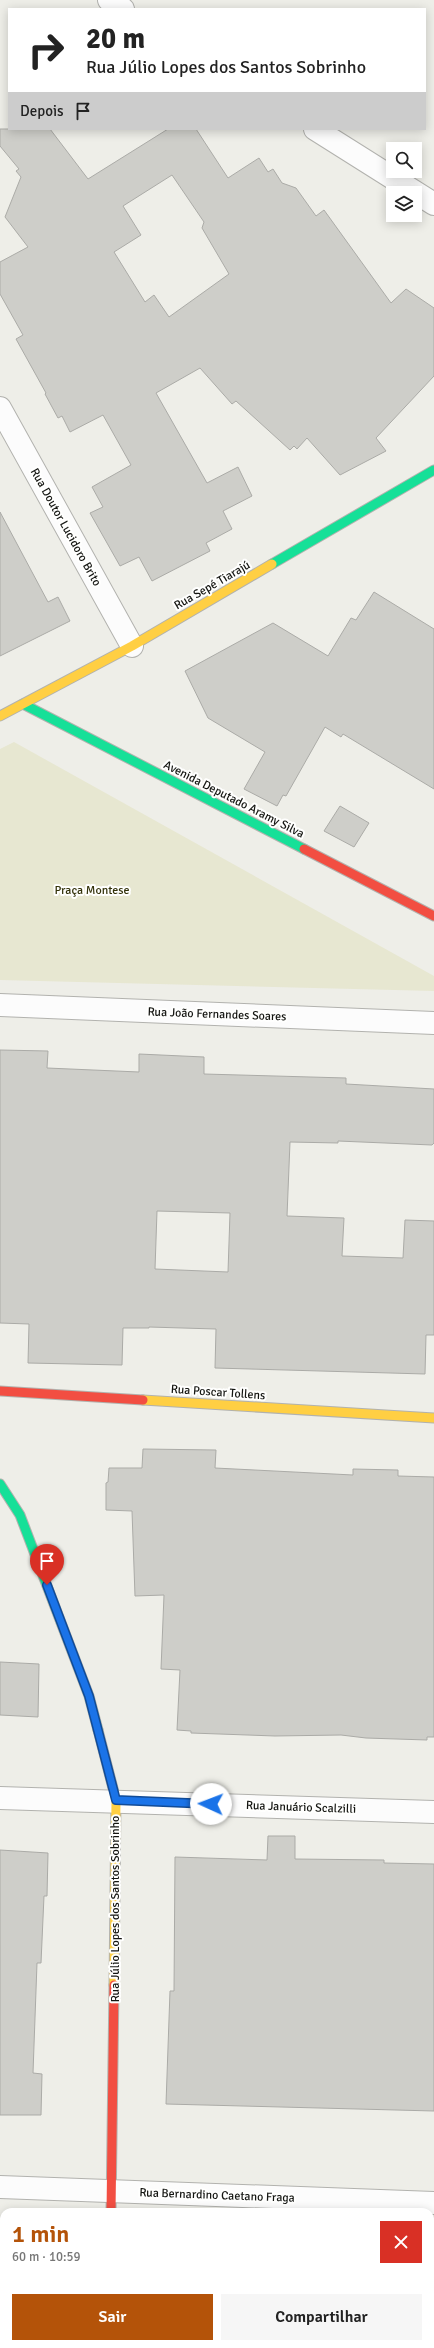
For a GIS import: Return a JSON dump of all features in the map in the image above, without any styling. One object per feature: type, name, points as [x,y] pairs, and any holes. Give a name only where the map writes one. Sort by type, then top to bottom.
[{"type":"street","points":[[108,0],[121,8]]},
{"type":"street","points":[[317,130],[434,204]]},
{"type":"street","name":"Rua Doutor Lucidoro Brito","points":[[0,408],[132,646]]},
{"type":"street","name":"Rua Sepé Tiarajú","points":[[0,716],[132,646],[431,477]]},
{"type":"street","name":"Avenida Deputado Aramy Silva","points":[[23,704],[434,916]]},
{"type":"street","name":"Rua João Fernandes Soares","points":[[0,1005],[434,1023]]},
{"type":"street","name":"Rua Poscar Tollens","points":[[0,1391],[434,1418]]},
{"type":"street","name":"Rua Júlio Lopes dos Santos Sobrinho","points":[[0,1484],[20,1515],[89,1696],[116,1800],[112,2202]]},
{"type":"street","name":"Rua Januário Scalzilli","points":[[0,1798],[116,1800],[434,1812]]},
{"type":"street","name":"Rua Bernardino Caetano Fraga","points":[[0,2187],[112,2202],[434,2203]]},
{"type":"green space","name":"Praça Montese","points":[[14,742],[434,976],[434,991],[0,980],[0,749]]},
{"type":"building","points":[[0,129],[51,130],[88,179],[166,130],[197,130],[228,178],[259,158],[268,172],[273,169],[282,183],[296,188],[316,216],[324,210],[391,303],[406,289],[434,308],[434,376],[376,438],[386,451],[340,475],[307,438],[297,449],[294,446],[290,450],[236,401],[232,404],[200,368],[156,393],[207,483],[238,467],[252,496],[223,511],[232,529],[206,543],[210,551],[152,581],[139,557],[120,566],[90,513],[103,507],[92,487],[131,465],[103,415],[70,432],[62,416],[58,418],[16,339],[23,335],[0,294],[0,262],[28,247],[5,217],[21,177],[16,171],[19,169],[0,146]],"holes":[[[172,175],[204,222],[202,228],[229,274],[169,317],[154,295],[145,302],[114,252],[141,235],[123,206]]]},
{"type":"building","points":[[0,512],[48,602],[58,597],[70,621],[0,656]]},
{"type":"building","points":[[374,592],[434,629],[434,789],[343,734],[341,737],[325,727],[286,796],[283,795],[277,806],[244,789],[265,752],[208,718],[185,671],[273,623],[328,656],[351,618],[356,620]]},
{"type":"building","points":[[340,806],[369,823],[354,847],[324,831]]},
{"type":"building","points":[[0,1050],[48,1051],[47,1068],[139,1072],[139,1054],[204,1057],[204,1074],[346,1078],[346,1084],[434,1089],[434,1143],[432,1145],[338,1141],[338,1143],[290,1142],[287,1216],[344,1218],[342,1256],[403,1258],[405,1220],[434,1221],[434,1335],[426,1335],[425,1374],[215,1368],[216,1329],[149,1327],[123,1328],[122,1365],[28,1363],[29,1324],[0,1323]],"holes":[[[157,1211],[230,1213],[228,1272],[155,1269]]]},
{"type":"building","points":[[143,1449],[216,1450],[215,1468],[353,1475],[353,1469],[398,1470],[398,1476],[434,1477],[434,1737],[427,1737],[427,1740],[366,1738],[341,1735],[275,1736],[191,1733],[191,1731],[177,1730],[180,1670],[161,1669],[164,1595],[135,1596],[132,1511],[106,1510],[106,1483],[108,1482],[109,1468],[142,1468]]},
{"type":"building","points":[[0,1662],[39,1664],[38,1717],[0,1715]]},
{"type":"building","points":[[268,1836],[295,1836],[295,1859],[384,1860],[384,1863],[434,1864],[434,2111],[166,2104],[170,1991],[174,1991],[175,1857],[267,1860]]},
{"type":"building","points":[[0,1850],[48,1853],[47,1896],[44,1896],[41,1963],[37,1963],[33,2073],[42,2074],[41,2115],[0,2115]]},
{"type":"traffic: fast","points":[[272,564],[434,470]]},
{"type":"traffic: fast","points":[[23,704],[304,849]]},
{"type":"traffic: fast","points":[[0,1484],[20,1515],[89,1696],[98,1730]]},
{"type":"traffic: slow","points":[[0,716],[132,646],[272,564]]},
{"type":"traffic: slow","points":[[143,1400],[434,1418]]},
{"type":"traffic: slow","points":[[98,1730],[116,1800],[114,1985]]},
{"type":"traffic: jam","points":[[304,849],[434,916]]},
{"type":"traffic: jam","points":[[0,1391],[143,1400]]},
{"type":"traffic: jam","points":[[111,2208],[114,1985]]},
{"type":"route","points":[[47,1585],[89,1696],[116,1800],[211,1804]]}]
